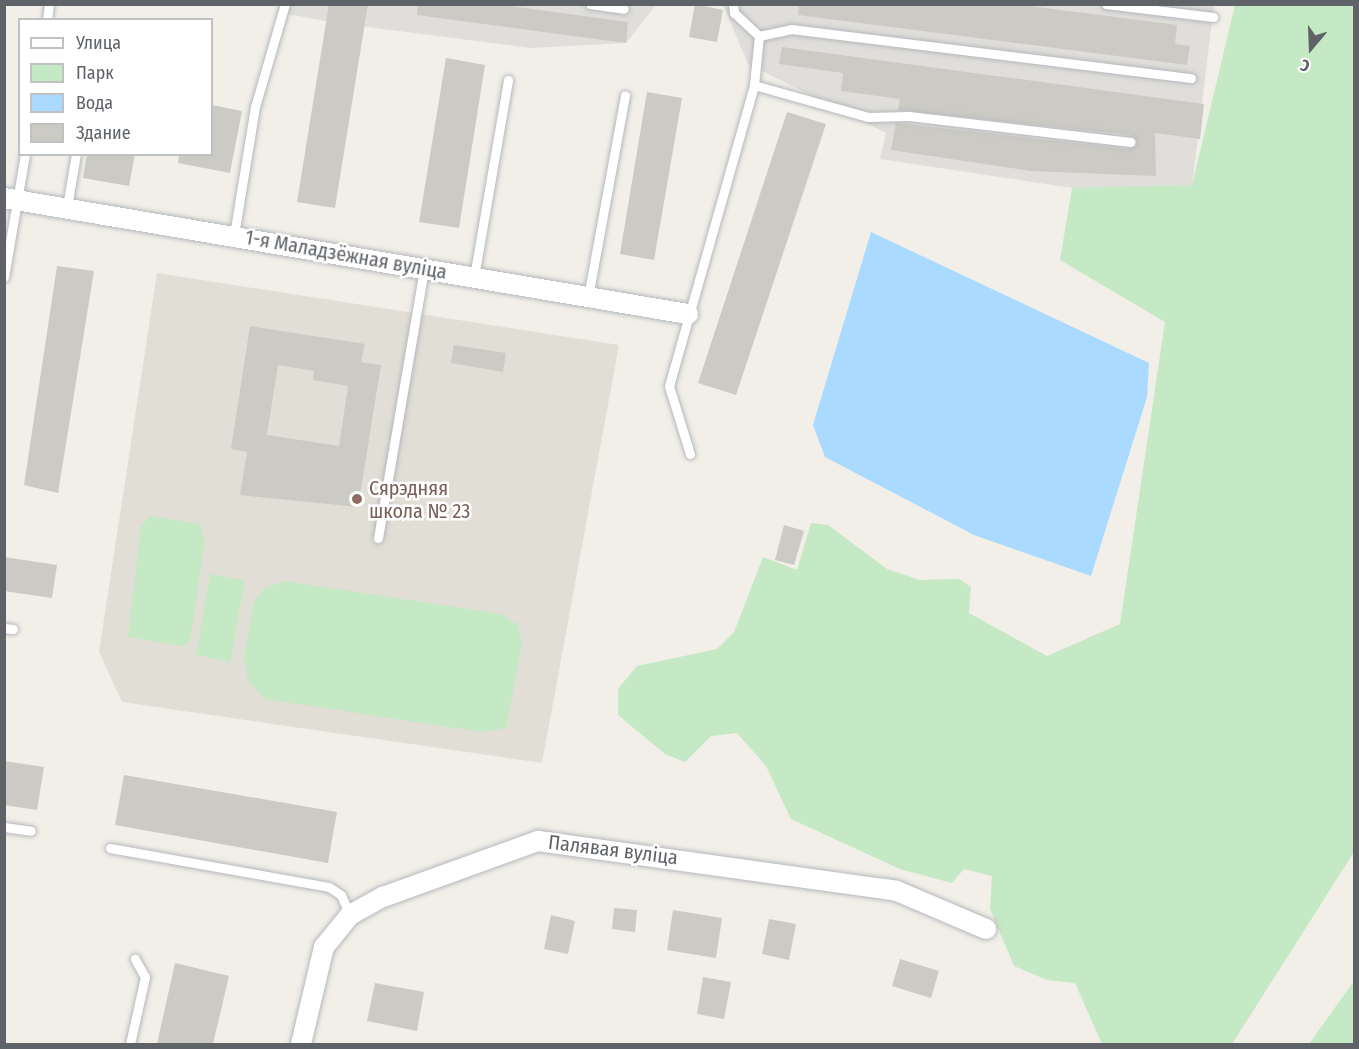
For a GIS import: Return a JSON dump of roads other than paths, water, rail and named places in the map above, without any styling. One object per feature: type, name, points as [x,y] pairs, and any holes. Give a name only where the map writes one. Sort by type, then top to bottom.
[{"type":"street","name":"1-я Маладзёжная вуліца","points":[[11,199],[234,235],[688,314]]},
{"type":"street","name":"Палявая вуліца","points":[[301,1044],[324,947],[350,915],[524,844],[554,840],[897,891],[986,929]]},
{"type":"lane","points":[[234,235],[255,106],[285,4]]},
{"type":"lane","points":[[590,4],[624,9]]},
{"type":"lane","points":[[690,454],[669,386],[754,85],[759,36],[733,4]]},
{"type":"lane","points":[[1106,4],[1213,17]]},
{"type":"lane","points":[[759,36],[791,29],[1191,78]]},
{"type":"lane","points":[[474,277],[508,80]]},
{"type":"lane","points":[[754,85],[868,117],[909,116],[1130,142]]},
{"type":"lane","points":[[588,297],[625,95]]},
{"type":"lane","points":[[4,277],[11,199],[24,156]]},
{"type":"lane","points":[[67,207],[76,156]]},
{"type":"lane","points":[[378,538],[424,268]]},
{"type":"lane","points":[[4,827],[31,831]]},
{"type":"lane","points":[[110,848],[329,887],[340,894],[350,915]]},
{"type":"lane","points":[[130,1044],[145,977],[135,959]]},
{"type":"water","points":[[871,232],[1149,363],[1147,397],[1091,576],[974,535],[825,457],[813,425]]},
{"type":"place","name":"Сярэдняя школа № 23","points":[[357,499]]}]
